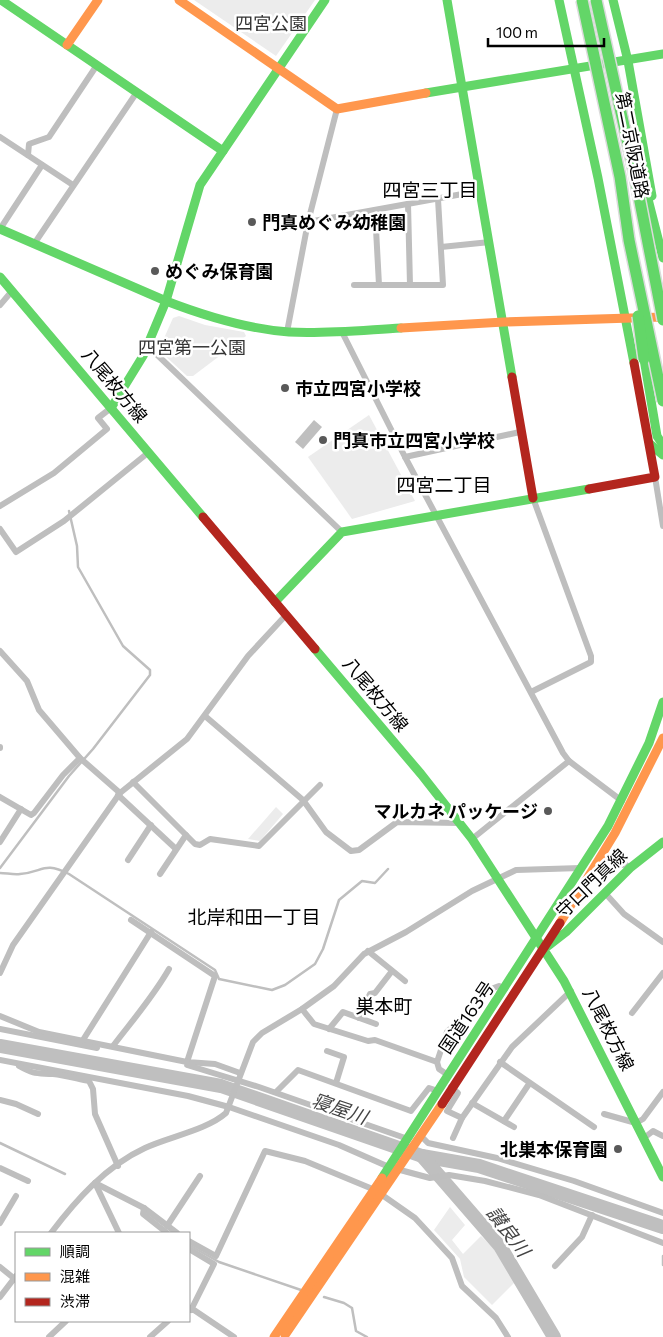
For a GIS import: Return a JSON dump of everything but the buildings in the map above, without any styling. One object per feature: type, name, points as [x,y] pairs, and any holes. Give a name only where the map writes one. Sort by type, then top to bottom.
[{"type":"main road","points":[[1,0],[222,151]]},
{"type":"main road","points":[[67,45],[98,0]]},
{"type":"main road","points":[[179,0],[337,108],[663,54]]},
{"type":"main road","points":[[111,408],[134,374],[149,346],[166,301],[200,185],[326,0]]},
{"type":"main road","points":[[447,0],[479,191],[504,322],[520,432],[533,498]]},
{"type":"main road","points":[[275,602],[342,532],[655,477],[626,318],[576,69],[559,0]]},
{"type":"main road","points":[[583,0],[620,177],[644,359],[657,436],[663,445]]},
{"type":"main road","name":"第二京阪道路","points":[[583,0],[597,54],[663,386]]},
{"type":"main road","points":[[597,0],[647,202],[663,258]]},
{"type":"main road","name":"第二京阪道路","points":[[597,0],[663,318]]},
{"type":"main road","points":[[613,0],[628,61],[655,227]]},
{"type":"main road","points":[[608,41],[663,308]]},
{"type":"main road","points":[[0,229],[208,318],[287,332],[342,332],[504,322],[663,318]]},
{"type":"main road","points":[[629,240],[663,401]]},
{"type":"main road","name":"八尾枚方線","points":[[0,277],[286,615],[472,839],[571,992],[663,1177]]},
{"type":"main road","points":[[649,442],[663,455]]},
{"type":"main road","name":"国道163号","points":[[415,1138],[438,1091],[582,868],[622,801],[649,743],[663,702]]},
{"type":"main road","name":"国道163号","points":[[274,1337],[395,1168],[544,949],[615,833],[663,738]]},
{"type":"main road","name":"守口門真線","points":[[544,949],[571,927],[630,868],[663,842]]},
{"type":"main road","points":[[562,919],[563,926],[571,927]]},
{"type":"main road","name":"国道163号","points":[[284,1337],[378,1192]]},
{"type":"street","points":[[28,155],[29,144],[49,137],[97,66]]},
{"type":"street","points":[[34,244],[137,92]]},
{"type":"street","points":[[287,332],[308,222],[337,108]]},
{"type":"street","points":[[0,137],[73,185]]},
{"type":"street","points":[[0,229],[42,165]]},
{"type":"street","points":[[308,222],[479,191]]},
{"type":"street","points":[[354,285],[443,285],[438,199]]},
{"type":"street","points":[[408,204],[410,285]]},
{"type":"street","points":[[375,210],[379,285]]},
{"type":"street","points":[[441,247],[490,242]]},
{"type":"street","points":[[0,305],[12,291]]},
{"type":"street","points":[[342,332],[406,457],[568,761],[622,801]]},
{"type":"street","points":[[149,346],[342,532]]},
{"type":"street","points":[[0,506],[54,473],[107,429],[98,418],[111,408]]},
{"type":"street","points":[[406,457],[520,432]]},
{"type":"street","points":[[0,529],[16,552],[64,521],[149,452]]},
{"type":"street","points":[[655,477],[663,526]]},
{"type":"street","points":[[531,692],[591,662],[591,656],[533,498]]},
{"type":"street","points":[[0,974],[13,945],[119,794],[187,739],[248,656],[286,615]]},
{"type":"street","points":[[0,652],[28,681],[39,710],[80,758],[176,850]]},
{"type":"street","points":[[205,716],[303,800],[326,832],[351,851],[359,850],[397,822],[460,824]]},
{"type":"street","points":[[0,797],[31,815],[63,775],[80,758]]},
{"type":"street","points":[[472,839],[568,761]]},
{"type":"street","points":[[133,782],[195,844],[200,845],[210,839],[259,846],[320,785]]},
{"type":"street","points":[[0,842],[21,809]]},
{"type":"street","points":[[128,860],[151,825]]},
{"type":"street","points":[[160,874],[186,835]]},
{"type":"street","points":[[52,1232],[88,1189],[142,1149],[221,1118],[230,1107],[240,1072],[257,1036],[302,1009],[334,986],[368,951],[406,932],[472,891],[516,870],[582,868],[596,864],[626,865],[630,868]]},
{"type":"street","points":[[605,893],[624,914],[663,942]]},
{"type":"street","points":[[131,920],[215,976],[187,1064]]},
{"type":"street","points":[[83,1040],[151,932]]},
{"type":"street","points":[[368,951],[405,981]]},
{"type":"street","points":[[113,1046],[141,1008],[156,992],[169,969]]},
{"type":"street","points":[[359,1018],[370,994],[375,993],[392,971]]},
{"type":"street","points":[[632,1013],[663,973]]},
{"type":"street","points":[[448,1075],[439,1069],[437,1062],[445,1034],[491,988],[499,986],[505,989]]},
{"type":"street","points":[[452,1138],[472,1103],[516,1042],[571,992]]},
{"type":"street","points":[[302,1009],[314,1024],[368,1041],[375,1040],[437,1062]]},
{"type":"street","points":[[329,1029],[343,1012],[376,1024]]},
{"type":"street","points":[[0,1016],[40,1032],[113,1046],[187,1064],[428,1142],[497,1158],[574,1181],[663,1213]]},
{"type":"street","points":[[0,1029],[187,1064],[215,1064],[240,1072]]},
{"type":"street","points":[[327,1051],[344,1057],[336,1083]]},
{"type":"street","points":[[0,1060],[50,1068],[188,1096],[230,1107],[339,1145],[395,1168],[430,1178],[449,1175],[485,1181],[539,1195],[663,1243]]},
{"type":"street","points":[[500,1062],[529,1084],[594,1127]]},
{"type":"street","points":[[0,1064],[44,1070],[50,1068]]},
{"type":"street","points":[[19,1066],[32,1073],[44,1076],[52,1074],[89,1081],[93,1089],[95,1114],[118,1166]]},
{"type":"street","points":[[276,1092],[298,1070],[411,1111],[429,1088],[438,1091]]},
{"type":"street","points":[[504,1121],[529,1084]]},
{"type":"street","points":[[451,1087],[458,1093],[447,1110],[462,1118]]},
{"type":"street","points":[[604,1114],[636,1123],[643,1119],[663,1092]]},
{"type":"street","points":[[0,1100],[16,1104],[38,1114]]},
{"type":"street","points":[[472,1103],[514,1127]]},
{"type":"street","points":[[644,1138],[653,1131],[663,1136]]},
{"type":"street","points":[[190,1242],[216,1256],[265,1151],[305,1161],[378,1192],[415,1218],[452,1258],[462,1286],[496,1318],[508,1337]]},
{"type":"street","points":[[0,1168],[28,1181]]},
{"type":"street","points":[[95,1184],[144,1208],[167,1230],[200,1176]]},
{"type":"street","points":[[95,1184],[119,1232]]},
{"type":"street","points":[[0,1223],[16,1196]]},
{"type":"street","points":[[555,1266],[582,1237],[592,1215]]},
{"type":"street","points":[[190,1250],[214,1264],[190,1310],[234,1337]]},
{"type":"street","points":[[0,1267],[15,1277]]},
{"type":"street","points":[[0,1297],[15,1279]]},
{"type":"street","points":[[49,1337],[63,1322]]},
{"type":"street","points":[[150,1337],[167,1322]]},
{"type":"green space","name":"四宮公園","points":[[194,0],[315,0],[276,56]]},
{"type":"green space","name":"四宮第一公園","points":[[179,316],[205,325],[244,332],[246,336],[193,376],[187,376],[161,352],[161,345],[173,318]]},
{"type":"green space","points":[[369,415],[415,501],[352,519],[308,457]]},
{"type":"green space","points":[[276,807],[283,814],[260,841],[248,839]]},
{"type":"green space","points":[[450,1207],[465,1225],[452,1240],[463,1254],[481,1236],[498,1252],[516,1281],[492,1305],[464,1277],[460,1259],[434,1230]]},
{"type":"shaded area","points":[[314,420],[322,427],[303,449],[295,442]]},
{"type":"waterway","points":[[0,868],[69,776],[93,749],[150,675],[150,670],[123,646],[78,567],[77,546],[69,511]]},
{"type":"waterway","points":[[0,873],[20,874],[44,868],[60,870],[69,874],[215,970],[219,979],[272,990],[285,985],[315,964],[323,949],[339,900],[362,881],[375,883],[388,869]]},
{"type":"waterway","name":"寝屋川","points":[[0,1046],[221,1086],[422,1156],[479,1166],[663,1227]]},
{"type":"waterway","points":[[0,1143],[65,1174]]},
{"type":"waterway","name":"讃良川","points":[[422,1156],[500,1246],[554,1337]]},
{"type":"waterway","points":[[190,1246],[219,1262],[301,1290]]},
{"type":"waterway","points":[[663,1256],[663,1265]]},
{"type":"waterway","points":[[324,1297],[344,1303],[352,1308],[356,1331],[367,1337]]},
{"type":"traffic: fast","points":[[1,0],[223,151]]},
{"type":"traffic: fast","points":[[325,0],[200,185],[166,301],[226,321],[289,332],[345,332],[401,328]]},
{"type":"traffic: fast","points":[[447,0],[512,377]]},
{"type":"traffic: fast","points":[[559,0],[598,178],[634,363]]},
{"type":"traffic: fast","points":[[582,0],[620,177],[629,240],[663,401]]},
{"type":"traffic: fast","points":[[596,0],[634,171],[663,320]]},
{"type":"traffic: fast","points":[[613,0],[628,61],[652,196]]},
{"type":"traffic: fast","points":[[426,93],[663,54]]},
{"type":"traffic: fast","points":[[633,140],[663,258]]},
{"type":"traffic: fast","points":[[0,229],[166,301],[143,356],[111,408]]},
{"type":"traffic: fast","points":[[0,277],[203,517]]},
{"type":"traffic: fast","points":[[638,316],[644,359]]},
{"type":"traffic: fast","points":[[644,359],[657,436],[663,445]]},
{"type":"traffic: fast","points":[[650,444],[663,455]]},
{"type":"traffic: fast","points":[[275,602],[342,532],[589,489]]},
{"type":"traffic: fast","points":[[315,649],[421,774],[472,839],[564,981],[663,1177]]},
{"type":"traffic: fast","points":[[382,1178],[608,826],[649,743],[663,702]]},
{"type":"traffic: fast","points":[[548,946],[566,932],[630,868],[663,842]]},
{"type":"traffic: slow","points":[[67,45],[98,0]]},
{"type":"traffic: slow","points":[[179,0],[337,109],[426,93]]},
{"type":"traffic: slow","points":[[401,328],[504,322],[663,317]]},
{"type":"traffic: slow","points":[[560,923],[615,833],[663,738]]},
{"type":"traffic: slow","points":[[285,1335],[442,1104]]},
{"type":"traffic: slow","points":[[274,1337],[382,1178]]},
{"type":"traffic: jam","points":[[589,489],[655,477],[634,363]]},
{"type":"traffic: jam","points":[[512,377],[533,498]]},
{"type":"traffic: jam","points":[[203,517],[315,649]]},
{"type":"traffic: jam","points":[[442,1104],[560,923]]},
{"type":"place","name":"門真めぐみ幼稚園","points":[[252,222]]},
{"type":"place","name":"めぐみ保育園","points":[[155,271]]},
{"type":"place","name":"市立四宮小学校","points":[[285,388]]},
{"type":"place","name":"門真市立四宮小学校","points":[[323,440]]},
{"type":"place","name":"マルカネ パッケージ","points":[[548,811]]},
{"type":"place","name":"北巣本保育園","points":[[618,1149]]},
{"type":"district","name":"四宮三丁目","points":[[430,189]]},
{"type":"district","name":"四宮二丁目","points":[[444,484]]},
{"type":"district","name":"北岸和田一丁目","points":[[254,916]]},
{"type":"district","name":"巣本町","points":[[384,1005]]}]
